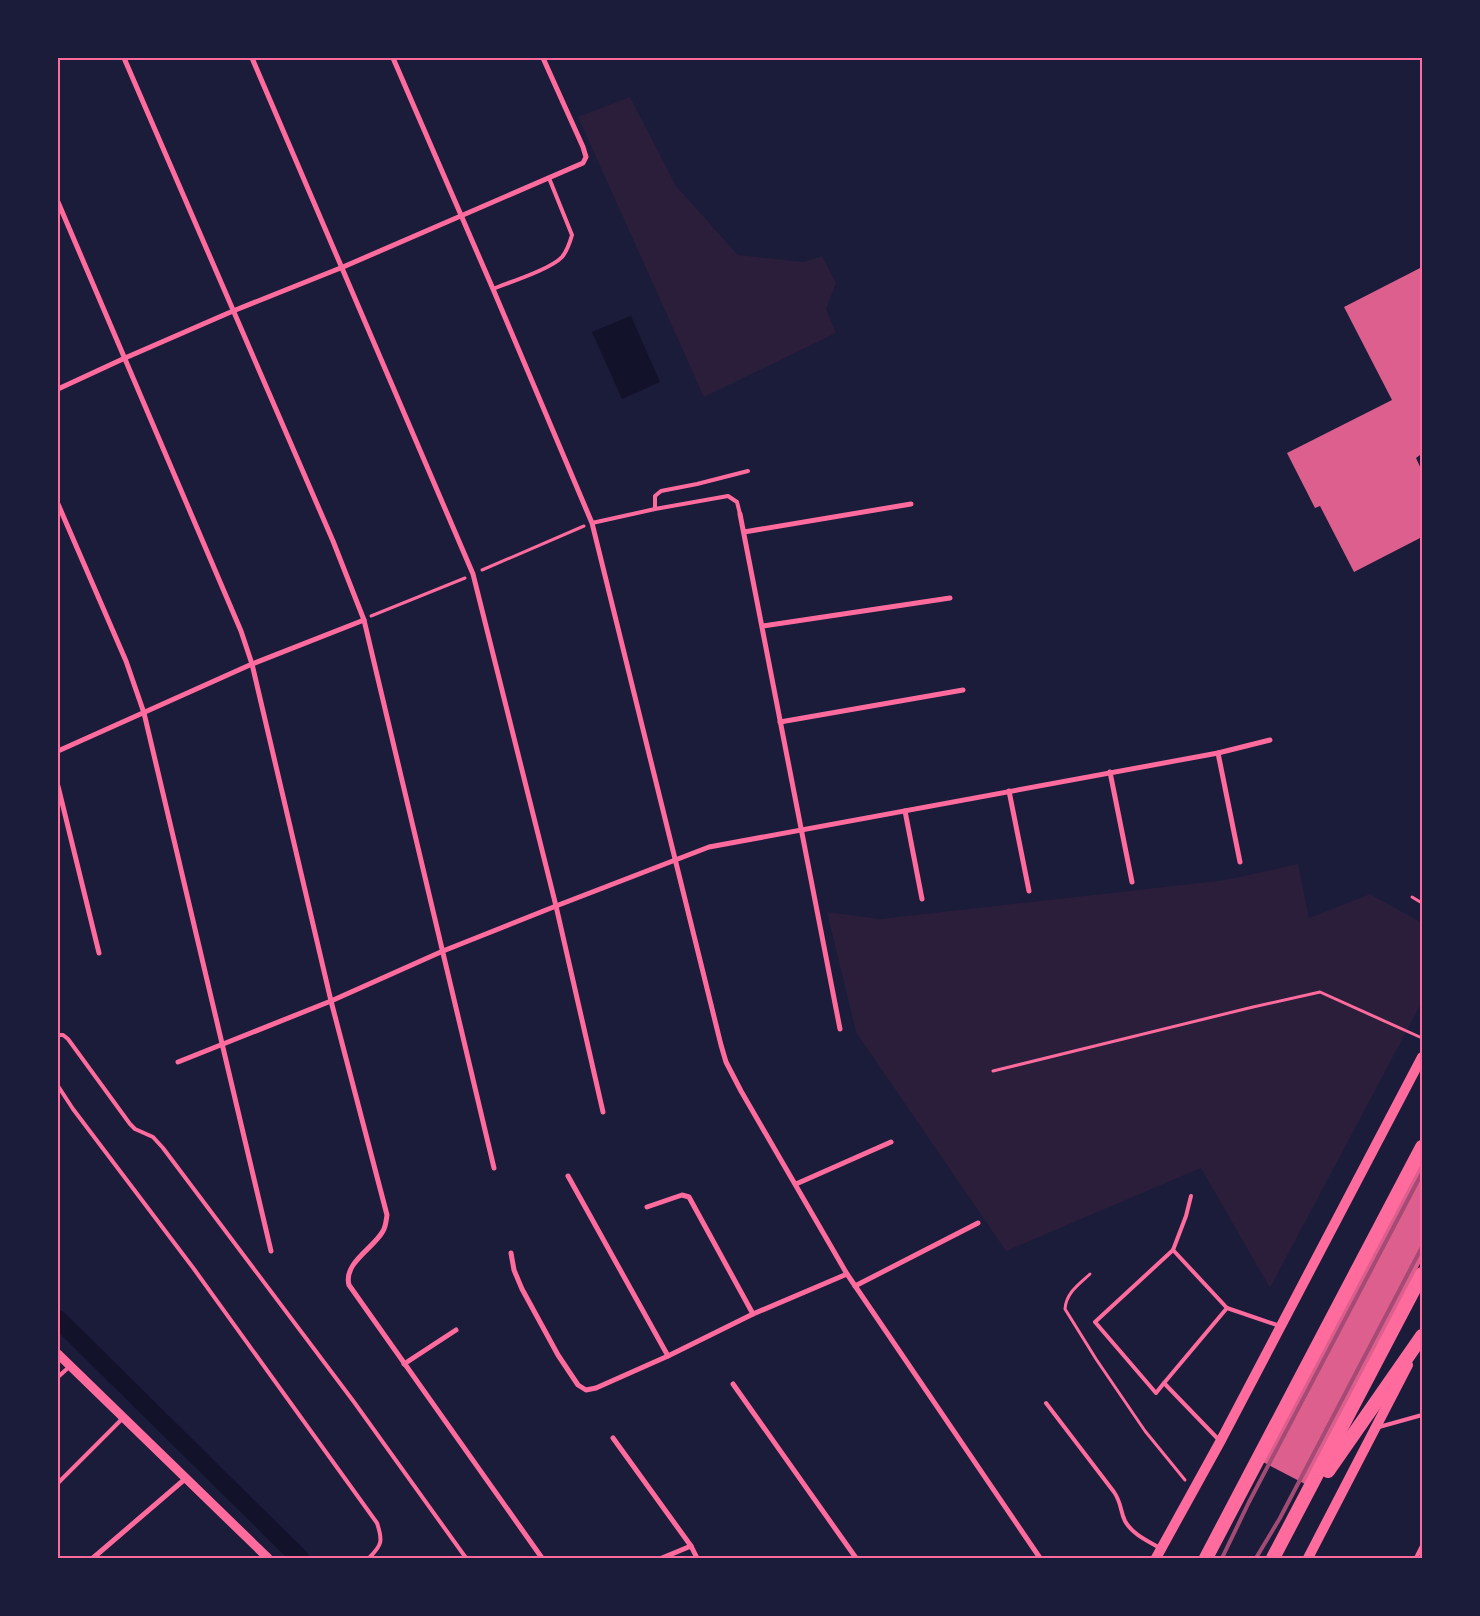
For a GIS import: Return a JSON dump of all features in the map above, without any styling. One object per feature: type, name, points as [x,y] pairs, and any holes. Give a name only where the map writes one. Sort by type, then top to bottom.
[{"type":"highway","points":[[1206,1558],[1422,1147]]},
{"type":"highway","points":[[1273,1558],[1422,1274]]},
{"type":"highway","points":[[1297,1514],[1422,1337]]},
{"type":"main road","points":[[1156,1558],[1220,1442],[1422,1059]]},
{"type":"main road","points":[[1308,1558],[1422,1337]]},
{"type":"street","points":[[124,58],[333,541],[364,620],[494,1168]]},
{"type":"street","points":[[252,58],[473,574],[556,906],[603,1112]]},
{"type":"street","points":[[393,58],[592,523],[726,1062],[847,1274],[1040,1558]]},
{"type":"street","points":[[58,389],[233,311],[343,267],[583,163],[586,157],[583,147],[543,58]]},
{"type":"street","points":[[58,202],[241,631],[252,664],[331,1002],[386,1215],[386,1224],[383,1232],[352,1266],[347,1279],[348,1285],[542,1558]]},
{"type":"street","points":[[58,504],[126,661],[144,713],[271,1251]]},
{"type":"street","points":[[744,532],[911,504]]},
{"type":"street","points":[[740,514],[840,1029]]},
{"type":"street","points":[[763,626],[950,598]]},
{"type":"street","points":[[58,751],[252,664],[364,620]]},
{"type":"street","points":[[780,722],[963,690]]},
{"type":"street","points":[[178,1062],[331,1002],[443,951],[709,847],[1218,752],[1270,740]]},
{"type":"street","points":[[1218,752],[1240,862]]},
{"type":"street","points":[[1110,772],[1132,882]]},
{"type":"street","points":[[58,786],[99,953]]},
{"type":"street","points":[[1009,791],[1029,891]]},
{"type":"street","points":[[905,811],[922,899]]},
{"type":"street","points":[[796,1184],[891,1142]]},
{"type":"street","points":[[568,1176],[668,1356]]},
{"type":"street","points":[[647,1207],[682,1195],[689,1197],[753,1314]]},
{"type":"street","points":[[855,1286],[978,1223]]},
{"type":"street","points":[[511,1253],[514,1270],[522,1289],[558,1356],[578,1385],[586,1390],[596,1388],[668,1356],[753,1314],[847,1274]]},
{"type":"street","points":[[404,1364],[456,1330]]},
{"type":"street","points":[[58,1354],[122,1419],[268,1558]]},
{"type":"street","points":[[734,1384],[856,1558]]},
{"type":"street","points":[[612,1438],[691,1546],[697,1558]]},
{"type":"street","points":[[93,1558],[185,1479]]},
{"type":"street","points":[[662,1558],[691,1546]]},
{"type":"lane","points":[[493,289],[551,264],[562,257],[565,252],[572,235],[549,178]]},
{"type":"lane","points":[[655,509],[655,496],[662,491],[748,471]]},
{"type":"lane","points":[[592,523],[728,496],[737,502],[740,514]]},
{"type":"lane","points":[[58,1035],[64,1035],[68,1039],[130,1124],[135,1129],[153,1137],[163,1148],[348,1394],[466,1558]]},
{"type":"lane","points":[[58,1086],[73,1109],[199,1276],[376,1523],[382,1536],[380,1547],[369,1558]]},
{"type":"lane","points":[[1191,1196],[1186,1216],[1173,1250],[1095,1322],[1156,1393],[1228,1308]]},
{"type":"lane","points":[[1173,1250],[1228,1308],[1281,1327]]},
{"type":"lane","points":[[58,1377],[69,1366]]},
{"type":"lane","points":[[1164,1384],[1220,1442]]},
{"type":"lane","points":[[1046,1403],[1114,1492],[1120,1501],[1125,1521],[1130,1529],[1161,1549]]},
{"type":"lane","points":[[1376,1427],[1422,1415]]},
{"type":"lane","points":[[58,1483],[122,1419]]},
{"type":"lane","points":[[1416,1558],[1422,1546]]},
{"type":"path","points":[[1412,897],[1422,903]]},
{"type":"path","points":[[993,1070],[1320,992],[1422,1038]]},
{"type":"path","points":[[1090,1274],[1075,1286],[1065,1302],[1065,1309],[1145,1431],[1194,1490]]},
{"type":"shaded area","points":[[630,97],[676,186],[738,255],[804,262],[822,256],[836,283],[826,309],[836,333],[704,397],[578,117]]},
{"type":"shaded area","points":[[631,316],[660,382],[622,399],[592,332]]},
{"type":"shaded area","points":[[1298,864],[1309,918],[1370,894],[1422,923],[1422,1002],[1270,1288],[1201,1168],[1006,1251],[856,1032],[827,912],[880,919],[1226,880]]},
{"type":"building","points":[[1422,267],[1422,460],[1420,455],[1416,458],[1422,471],[1422,537],[1354,572],[1320,506],[1315,508],[1287,453],[1392,400],[1344,307]]},
{"type":"building","points":[[1422,1159],[1422,1260],[1305,1484],[1263,1462]]},
{"type":"waterway","points":[[58,1319],[300,1558]]},
{"type":"railway","points":[[1222,1558],[1249,1502],[1422,1173]]},
{"type":"railway","points":[[1256,1558],[1280,1518],[1422,1247]]}]
